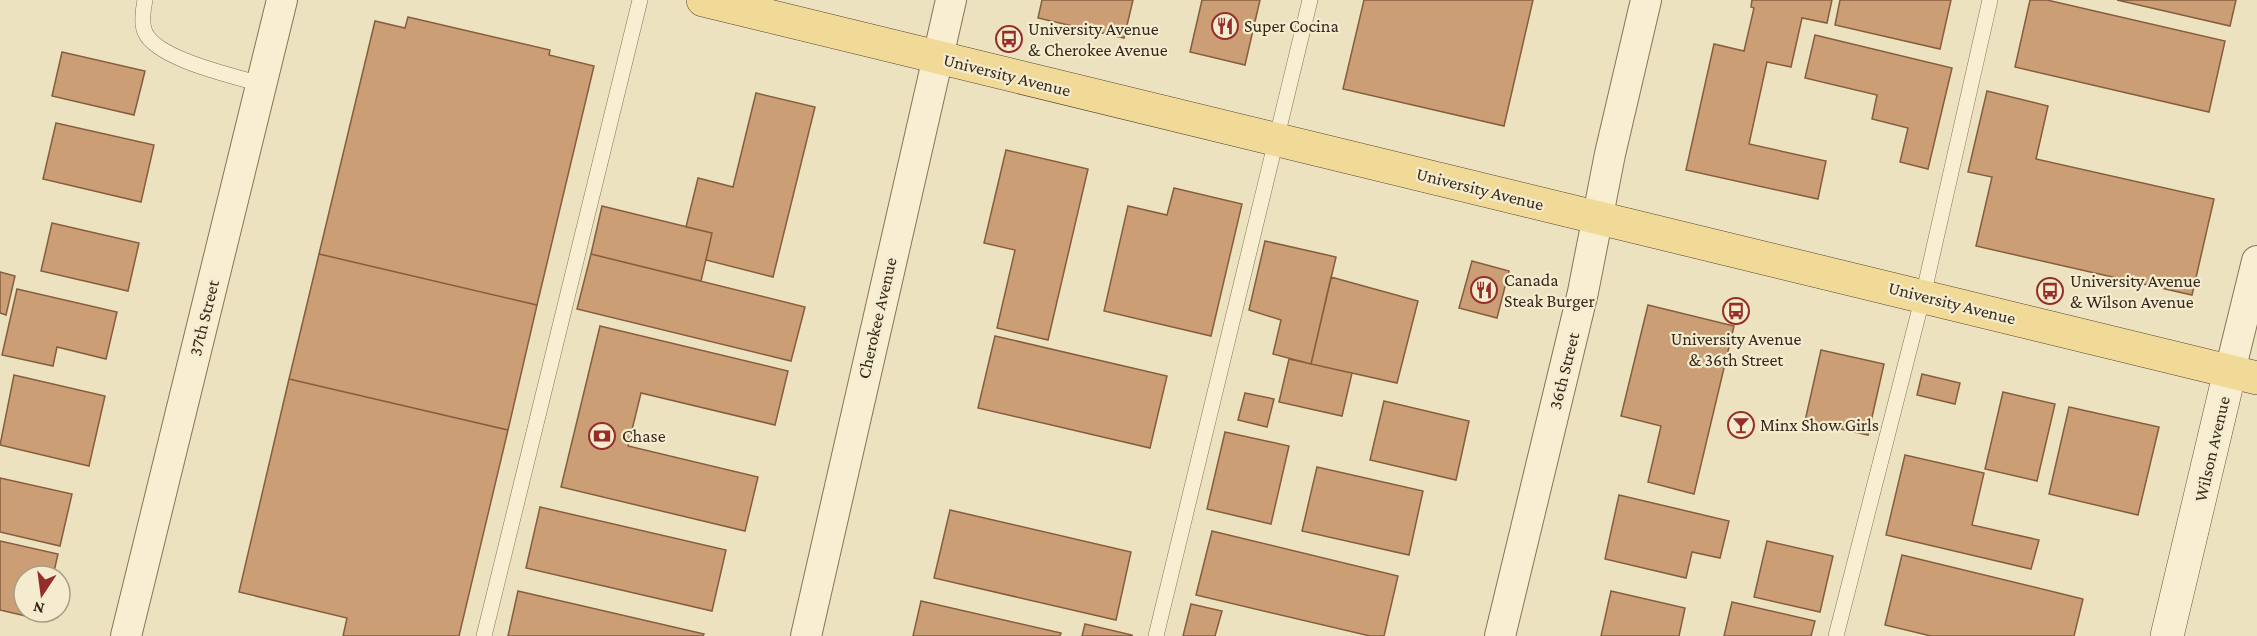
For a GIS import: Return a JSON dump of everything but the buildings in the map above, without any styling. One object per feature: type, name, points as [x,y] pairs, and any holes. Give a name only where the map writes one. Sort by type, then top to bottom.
[{"type":"main road","name":"University Avenue","points":[[703,0],[2244,374]]},
{"type":"street","name":"37th Street","points":[[126,636],[282,0]]},
{"type":"street","name":"Cherokee Avenue","points":[[806,636],[951,0]]},
{"type":"street","name":"36th Street","points":[[1500,636],[1584,292],[1646,0]]},
{"type":"street","name":"Wilson Avenue","points":[[2167,636],[2244,374],[2257,261]]},
{"type":"lane","points":[[145,0],[143,13],[145,33],[161,49],[202,66],[261,84]]},
{"type":"lane","points":[[484,636],[640,0]]},
{"type":"lane","points":[[1156,636],[1310,0]]},
{"type":"lane","points":[[1836,636],[1923,296],[1990,0]]},
{"type":"place","name":"Super Cocina","points":[[1225,26]]},
{"type":"place","name":"University Avenue & Cherokee Avenue","points":[[1009,39]]},
{"type":"place","name":"Canada Steak Burger","points":[[1484,290]]},
{"type":"place","name":"University Avenue & Wilson Avenue","points":[[2050,291]]},
{"type":"place","name":"University Avenue & 36th Street","points":[[1736,311]]},
{"type":"place","name":"Minx Show Girls","points":[[1741,425]]},
{"type":"place","name":"Chase","points":[[602,436]]}]
